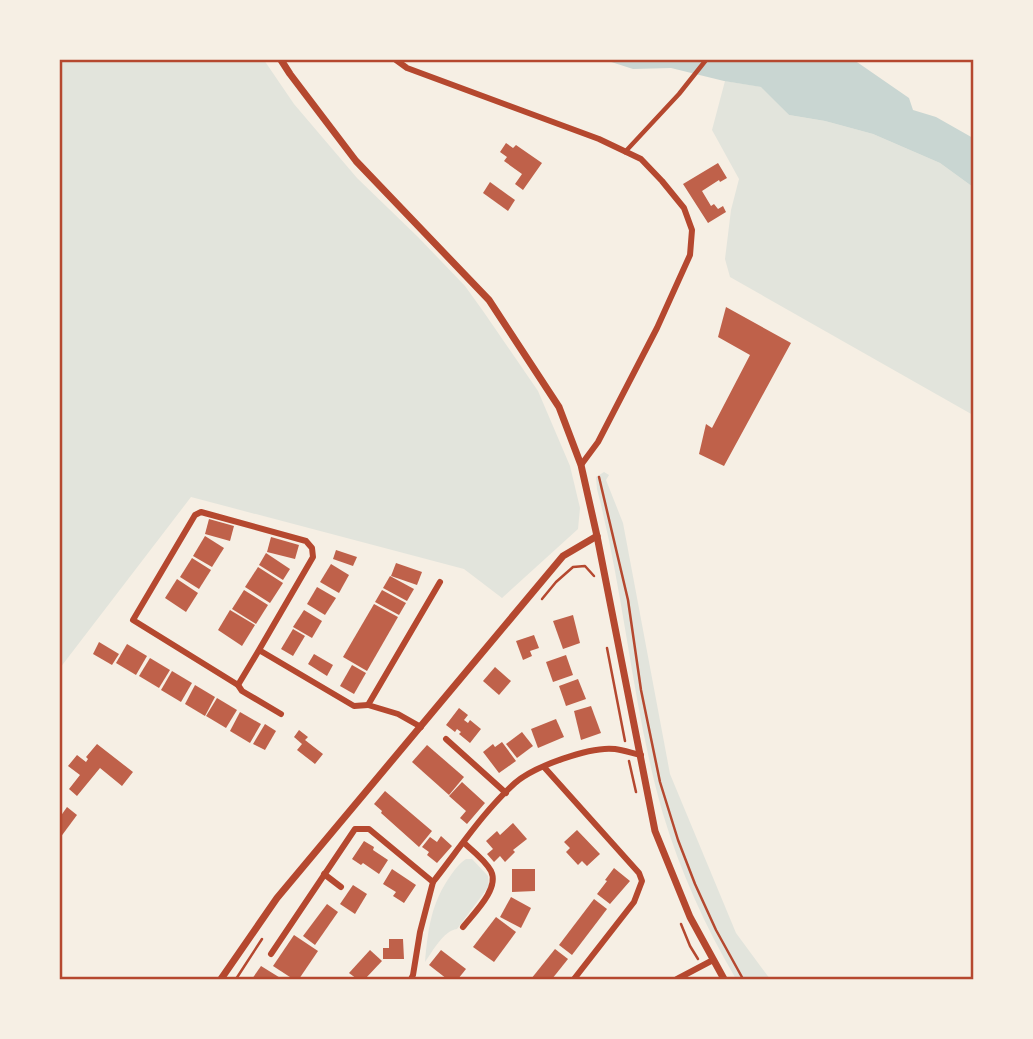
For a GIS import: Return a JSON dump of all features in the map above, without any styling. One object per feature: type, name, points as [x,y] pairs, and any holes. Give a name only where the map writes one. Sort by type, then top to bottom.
[{"type":"street","points":[[282,60],[289,74],[356,161],[489,300],[559,407],[581,465],[655,831],[690,917],[724,979]]},
{"type":"street","points":[[396,60],[407,68],[599,139],[641,159],[684,208],[692,230],[690,255],[657,328],[598,442],[581,465]]},
{"type":"street","points":[[625,152],[706,60]]},
{"type":"street","points":[[238,685],[313,557],[312,548],[306,541],[201,512],[195,515],[133,620],[281,714]]},
{"type":"street","points":[[221,979],[277,898],[563,556],[597,536]]},
{"type":"street","points":[[368,705],[440,582]]},
{"type":"street","points":[[259,650],[354,706],[368,705],[398,714],[421,726]]},
{"type":"street","points":[[446,739],[506,793]]},
{"type":"street","points":[[411,979],[433,882],[517,781],[584,751],[613,748],[640,755]]},
{"type":"street","points":[[544,767],[639,873],[642,881],[634,902],[574,979]]},
{"type":"street","points":[[271,954],[355,829],[369,829],[433,882]]},
{"type":"street","points":[[463,927],[494,884],[492,872],[464,844]]},
{"type":"street","points":[[324,874],[341,887]]},
{"type":"street","points":[[677,979],[713,960]]},
{"type":"path","points":[[599,477],[628,600],[641,690],[660,782],[695,884],[743,979]]},
{"type":"path","points":[[538,603],[573,567],[585,566],[594,576]]},
{"type":"path","points":[[607,644],[637,797]]},
{"type":"path","points":[[681,923],[702,966]]},
{"type":"path","points":[[236,979],[264,936]]},
{"type":"shaded area","points":[[60,60],[264,60],[294,104],[357,178],[465,286],[538,391],[570,466],[580,508],[578,529],[502,598],[464,569],[191,497],[60,668]]},
{"type":"shaded area","points":[[605,60],[854,60],[909,98],[913,110],[936,117],[973,138],[973,187],[940,163],[873,134],[789,115],[761,87],[671,68],[633,69]]},
{"type":"shaded area","points":[[725,81],[762,87],[789,115],[873,134],[940,163],[973,187],[973,415],[730,277],[725,259],[731,210],[739,179],[712,130]]},
{"type":"shaded area","points":[[604,472],[609,475],[606,480],[623,523],[670,774],[736,933],[770,979],[736,979],[714,940],[677,857],[652,774],[615,570],[597,489],[596,477]]},
{"type":"shaded area","points":[[466,859],[472,859],[488,876],[489,886],[457,929],[443,937],[425,962],[429,927],[435,906],[444,885]]},
{"type":"building","points":[[506,143],[513,148],[516,145],[542,163],[523,190],[515,184],[522,174],[504,161],[507,157],[500,152]]},
{"type":"building","points":[[718,163],[727,178],[702,191],[711,206],[714,204],[718,209],[723,206],[726,212],[708,223],[683,184]]},
{"type":"building","points":[[490,182],[515,200],[508,211],[483,193]]},
{"type":"building","points":[[726,307],[791,343],[724,466],[699,454],[706,424],[712,428],[750,355],[718,337]]},
{"type":"building","points":[[209,519],[234,526],[230,541],[205,534]]},
{"type":"building","points":[[205,536],[224,548],[212,567],[193,556]]},
{"type":"building","points":[[271,537],[299,545],[295,559],[267,552]]},
{"type":"building","points":[[336,550],[357,557],[353,566],[333,559]]},
{"type":"building","points":[[266,553],[290,569],[283,580],[259,565]]},
{"type":"building","points":[[192,558],[211,570],[199,589],[180,577]]},
{"type":"building","points":[[396,563],[422,572],[417,585],[391,576]]},
{"type":"building","points":[[331,564],[349,575],[339,593],[320,582]]},
{"type":"building","points":[[258,567],[283,583],[270,603],[245,587]]},
{"type":"building","points":[[390,576],[414,589],[407,601],[383,588]]},
{"type":"building","points":[[177,579],[198,593],[186,612],[165,598]]},
{"type":"building","points":[[317,587],[336,598],[325,615],[307,604]]},
{"type":"building","points":[[244,590],[268,605],[256,624],[232,609]]},
{"type":"building","points":[[382,590],[406,603],[399,615],[375,602]]},
{"type":"building","points":[[374,604],[398,617],[367,671],[343,657]]},
{"type":"building","points":[[230,610],[255,625],[242,646],[218,630]]},
{"type":"building","points":[[304,610],[322,621],[312,638],[293,627]]},
{"type":"building","points":[[573,615],[580,643],[563,649],[553,621]]},
{"type":"building","points":[[293,629],[305,636],[293,656],[281,649]]},
{"type":"building","points":[[534,635],[539,648],[530,651],[532,656],[523,660],[516,641]]},
{"type":"building","points":[[99,642],[119,654],[112,665],[93,654]]},
{"type":"building","points":[[127,644],[147,656],[136,675],[116,663]]},
{"type":"building","points":[[314,654],[333,665],[327,676],[308,664]]},
{"type":"building","points":[[566,655],[573,675],[553,682],[546,662]]},
{"type":"building","points":[[150,658],[170,670],[159,688],[139,676]]},
{"type":"building","points":[[352,665],[366,673],[354,694],[340,686]]},
{"type":"building","points":[[495,667],[511,681],[499,695],[483,681]]},
{"type":"building","points":[[172,671],[192,683],[181,702],[161,690]]},
{"type":"building","points":[[578,679],[586,699],[566,706],[559,686]]},
{"type":"building","points":[[195,685],[215,697],[205,716],[185,704]]},
{"type":"building","points":[[217,698],[237,710],[226,728],[206,716]]},
{"type":"building","points":[[591,706],[601,733],[581,740],[574,711]]},
{"type":"building","points":[[459,708],[468,715],[464,720],[468,723],[470,720],[481,729],[470,743],[457,729],[455,732],[446,725]]},
{"type":"building","points":[[240,712],[261,724],[250,743],[230,731]]},
{"type":"building","points":[[556,719],[564,737],[538,748],[531,729]]},
{"type":"building","points":[[265,724],[276,731],[265,750],[253,744]]},
{"type":"building","points":[[299,730],[308,737],[305,740],[323,754],[315,764],[297,750],[302,744],[294,737]]},
{"type":"building","points":[[522,732],[533,746],[517,758],[506,744]]},
{"type":"building","points":[[502,742],[516,761],[499,773],[483,752],[493,744],[495,747]]},
{"type":"building","points":[[97,744],[133,772],[122,786],[100,768],[77,796],[69,789],[80,775],[68,766],[77,755],[86,762],[86,757]]},
{"type":"building","points":[[427,745],[464,777],[449,795],[412,762]]},
{"type":"building","points":[[462,782],[485,803],[467,824],[460,818],[466,811],[449,796]]},
{"type":"building","points":[[385,791],[432,831],[419,847],[374,804]]},
{"type":"building","points":[[67,807],[77,815],[60,838],[60,817]]},
{"type":"building","points":[[513,823],[527,839],[513,850],[515,852],[505,862],[500,856],[494,862],[487,854],[493,849],[486,841],[497,831],[500,835]]},
{"type":"building","points":[[577,830],[600,854],[587,866],[582,861],[578,865],[566,852],[570,848],[564,842]]},
{"type":"building","points":[[441,836],[452,846],[437,863],[422,847],[430,837],[437,842]]},
{"type":"building","points":[[364,841],[388,860],[379,874],[352,859]]},
{"type":"building","points":[[614,868],[630,881],[610,904],[597,894]]},
{"type":"building","points":[[392,869],[416,885],[404,903],[393,896],[396,892],[383,884]]},
{"type":"building","points":[[512,869],[535,869],[535,891],[512,892]]},
{"type":"building","points":[[353,885],[367,894],[355,914],[340,904]]},
{"type":"building","points":[[511,897],[531,908],[521,928],[500,917]]},
{"type":"building","points":[[594,899],[607,909],[572,955],[559,945]]},
{"type":"building","points":[[327,904],[338,912],[315,945],[303,936]]},
{"type":"building","points":[[496,917],[516,932],[494,962],[473,947]]},
{"type":"building","points":[[294,935],[318,951],[299,979],[293,979],[273,966]]},
{"type":"building","points":[[389,939],[403,939],[404,959],[383,959],[383,948],[389,948]]},
{"type":"building","points":[[555,949],[568,959],[552,979],[531,979]]},
{"type":"building","points":[[370,950],[382,961],[365,979],[357,979],[349,973]]},
{"type":"building","points":[[441,950],[466,969],[458,979],[447,979],[429,965]]},
{"type":"building","points":[[261,966],[282,979],[252,979]]}]
